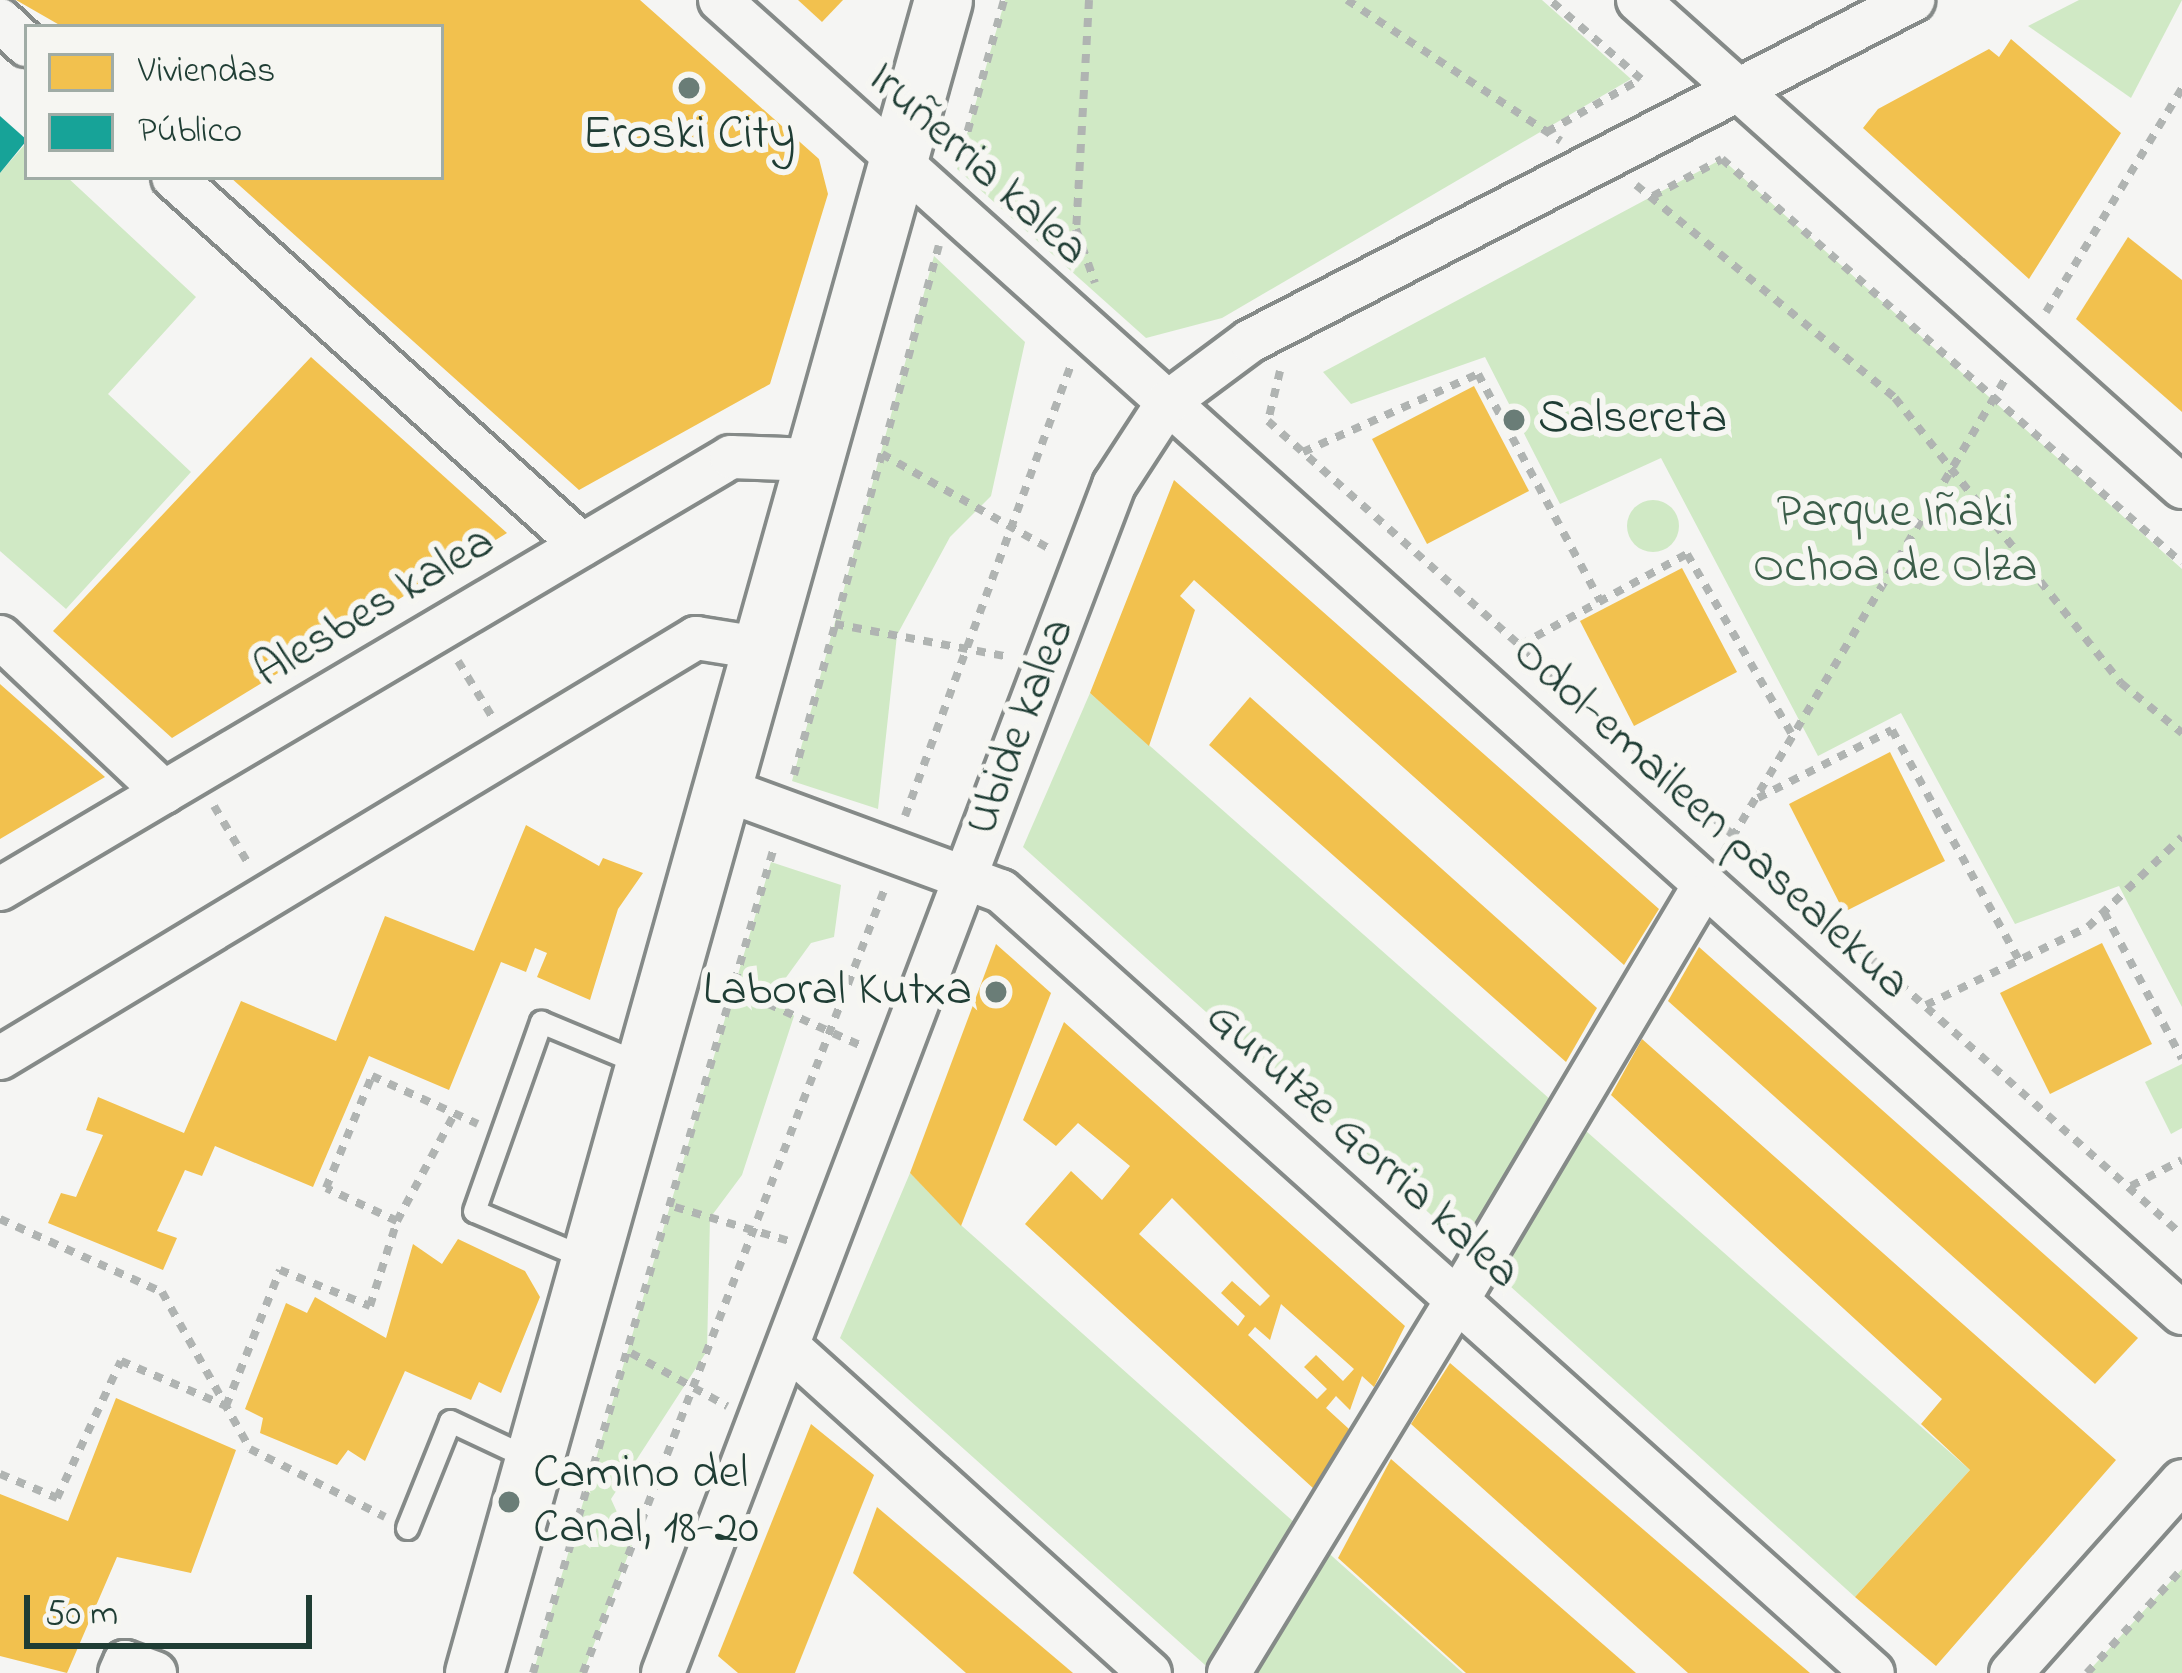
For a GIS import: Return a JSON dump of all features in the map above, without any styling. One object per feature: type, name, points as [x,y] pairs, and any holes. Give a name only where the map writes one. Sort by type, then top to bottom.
[{"type":"street","name":"Iruñerria kalea","points":[[720,0],[897,164],[1168,402]]},
{"type":"street","points":[[474,1673],[726,790],[943,0]]},
{"type":"street","points":[[1639,0],[2182,487]]},
{"type":"street","name":"Ubide kalea","points":[[663,1673],[1114,485],[1168,402],[1250,341],[1913,0]]},
{"type":"street","points":[[0,20],[24,42]]},
{"type":"street","points":[[176,180],[582,545]]},
{"type":"street","name":"Odol-emaileen pasealekua","points":[[1168,402],[2182,1313]]},
{"type":"street","name":"Alesbes kalea","points":[[0,889],[731,457],[813,460]]},
{"type":"street","points":[[0,637],[179,783]]},
{"type":"street","points":[[0,1058],[696,638],[765,649]]},
{"type":"street","name":"Gurutze Gorria kalea","points":[[726,790],[966,873],[1001,891],[1873,1673]]},
{"type":"street","name":"Odol-emaileen pasealekua","points":[[1229,1673],[1706,882]]},
{"type":"street","points":[[790,1348],[1150,1673]]},
{"type":"street","points":[[2011,1673],[2182,1481]]},
{"type":"street","points":[[120,1673],[125,1662],[154,1673]]},
{"type":"lane","points":[[592,1260],[474,1210],[542,1022],[648,1066]]},
{"type":"lane","points":[[407,1528],[450,1420],[535,1461]]},
{"type":"path","points":[[954,184],[1004,0]]},
{"type":"path","points":[[1347,0],[1546,132],[1653,196],[1895,398],[1945,473],[2121,682],[2182,733]]},
{"type":"path","points":[[1546,132],[1641,79],[1550,0]]},
{"type":"path","name":"Odol-emaileen pasealekua","points":[[1706,882],[1945,473],[2182,88]]},
{"type":"path","points":[[1653,196],[1722,159],[2182,563]]},
{"type":"path","points":[[957,169],[974,183]]},
{"type":"path","points":[[791,785],[942,232]]},
{"type":"path","points":[[1069,269],[1101,298]]},
{"type":"path","points":[[1250,341],[1281,372],[1268,421],[2182,1235]]},
{"type":"path","points":[[1303,452],[1478,374],[1600,602]]},
{"type":"path","points":[[882,454],[1082,568]]},
{"type":"path","points":[[1520,645],[1687,554],[1792,734]]},
{"type":"path","points":[[835,623],[1046,665]]},
{"type":"path","points":[[439,629],[512,749]]},
{"type":"path","points":[[1754,800],[1892,730],[2019,960]]},
{"type":"path","points":[[179,783],[268,897]]},
{"type":"path","points":[[533,1673],[675,1207],[781,822]]},
{"type":"path","points":[[1926,1005],[2104,912],[2182,837]]},
{"type":"path","points":[[2104,912],[2182,1059]]},
{"type":"path","points":[[735,989],[896,1061]]},
{"type":"path","points":[[397,1221],[326,1188],[372,1076],[501,1134]]},
{"type":"path","points":[[226,1406],[280,1270],[370,1306],[397,1221],[455,1113]]},
{"type":"path","points":[[2131,1186],[2182,1160]]},
{"type":"path","points":[[675,1207],[825,1252]]},
{"type":"path","points":[[0,1220],[162,1292],[250,1449],[407,1528]]},
{"type":"path","points":[[631,1353],[761,1423]]},
{"type":"path","points":[[0,1474],[57,1498],[121,1360],[226,1406]]},
{"type":"path","points":[[2087,1673],[2182,1569]]},
{"type":"green space","points":[[1005,0],[1542,0],[1631,79],[1222,318],[1146,338],[957,169]]},
{"type":"green space","points":[[2079,0],[2182,0],[2131,98],[2028,26]]},
{"type":"green space","points":[[24,145],[24,180],[70,180],[196,297],[108,394],[191,472],[66,609],[0,551],[0,173]]},
{"type":"green space","name":"Parque Iñaki Ochoa de Olza","points":[[1722,159],[2182,569],[2182,1007],[2119,886],[2015,924],[1901,713],[1818,756],[1661,458],[1560,504],[1485,357],[1351,404],[1323,372]]},
{"type":"green space","points":[[934,256],[1025,342],[991,496],[950,537],[897,635],[878,809],[792,781]]},
{"type":"green space","points":[[1653,500],[1672,507],[1679,526],[1672,545],[1653,552],[1634,545],[1627,526],[1634,507]]},
{"type":"green space","points":[[1090,693],[1970,1470],[1855,1597],[1023,847]]},
{"type":"green space","points":[[771,862],[841,885],[834,937],[811,943],[777,990],[794,1016],[742,1175],[710,1218],[707,1351],[611,1499],[632,1545],[583,1673],[533,1673]]},
{"type":"green space","points":[[2182,1064],[2182,1128],[2171,1134],[2145,1082]]},
{"type":"green space","points":[[910,1173],[962,1226],[1463,1673],[1214,1673],[840,1338]]},
{"type":"green space","points":[[2182,1569],[2182,1673],[2087,1673]]},
{"type":"building: Viviendas","points":[[16,0],[640,0],[819,159],[828,194],[770,384],[579,490],[233,180],[444,180],[444,24],[58,24]]},
{"type":"building: Viviendas","points":[[798,0],[843,0],[822,22]]},
{"type":"building: Viviendas","points":[[2011,39],[2121,133],[2029,279],[1863,128],[1878,109],[1989,49],[1999,57]]},
{"type":"building: Viviendas","points":[[2128,237],[2182,280],[2182,412],[2076,319]]},
{"type":"building: Viviendas","points":[[311,357],[507,533],[172,738],[53,631]]},
{"type":"building: Viviendas","points":[[1474,386],[1529,491],[1427,544],[1372,439]]},
{"type":"building: Viviendas","points":[[1174,480],[1659,909],[1624,965],[1194,580],[1180,596],[1195,610],[1149,746],[1090,693]]},
{"type":"building: Viviendas","points":[[1682,568],[1737,672],[1634,726],[1580,621]]},
{"type":"building: Viviendas","points":[[0,684],[105,777],[0,839]]},
{"type":"building: Viviendas","points":[[1250,697],[1597,1008],[1566,1062],[1209,745]]},
{"type":"building: Viviendas","points":[[1890,752],[1945,861],[1844,912],[1789,804]]},
{"type":"building: Viviendas","points":[[526,825],[599,866],[603,858],[643,873],[618,909],[590,1000],[537,977],[547,953],[535,948],[526,972],[501,962],[449,1090],[369,1056],[313,1187],[215,1146],[202,1176],[185,1170],[157,1231],[177,1238],[163,1270],[48,1223],[61,1193],[76,1197],[103,1135],[86,1130],[98,1097],[184,1133],[241,1001],[336,1041],[385,916],[474,951]]},
{"type":"building: Viviendas","points":[[2102,943],[2152,1044],[2050,1094],[2000,993]]},
{"type":"building: Viviendas","points":[[996,944],[1051,993],[961,1226],[910,1173]]},
{"type":"building: Viviendas","points":[[1699,947],[2138,1338],[2095,1384],[1668,1001]]},
{"type":"building: Viviendas","points":[[1064,1022],[1405,1326],[1374,1387],[1362,1376],[1350,1410],[1336,1396],[1326,1408],[1349,1429],[1314,1489],[1025,1224],[1071,1171],[1102,1200],[1130,1166],[1078,1123],[1056,1146],[1023,1120]],"holes":[[[1172,1198],[1270,1296],[1260,1306],[1232,1281],[1221,1293],[1245,1316],[1238,1326],[1139,1234]],[[1281,1304],[1354,1369],[1343,1381],[1316,1355],[1304,1367],[1327,1389],[1317,1399],[1248,1335],[1255,1327],[1270,1340]]]},
{"type":"building: Viviendas","points":[[1642,1039],[2116,1460],[1936,1666],[1855,1597],[1970,1470],[1921,1424],[1942,1399],[1611,1095]]},
{"type":"building: Viviendas","points":[[458,1239],[525,1271],[540,1297],[501,1393],[479,1382],[471,1400],[405,1371],[365,1461],[348,1450],[337,1465],[260,1433],[263,1418],[245,1409],[286,1303],[307,1313],[315,1297],[386,1338],[413,1244],[442,1264]]},
{"type":"building: Viviendas","points":[[1450,1363],[1810,1673],[1688,1673],[1411,1424]]},
{"type":"building: Viviendas","points":[[116,1398],[236,1450],[191,1573],[117,1557],[67,1673],[0,1656],[0,1494],[68,1521]]},
{"type":"building: Viviendas","points":[[811,1424],[874,1475],[795,1673],[738,1673],[718,1656]]},
{"type":"building: Viviendas","points":[[1391,1459],[1636,1673],[1466,1673],[1338,1558]]},
{"type":"building: Viviendas","points":[[877,1507],[1073,1673],[966,1673],[853,1573]]},
{"type":"building: Público","points":[[0,116],[24,137],[24,144],[0,173]]},
{"type":"place","name":"Eroski City","points":[[689,88]]},
{"type":"place","name":"Salsereta","points":[[1514,420]]},
{"type":"place","name":"Laboral Kutxa","points":[[996,992]]},
{"type":"place","name":"Camino del Canal, 18-20","points":[[509,1502]]}]
